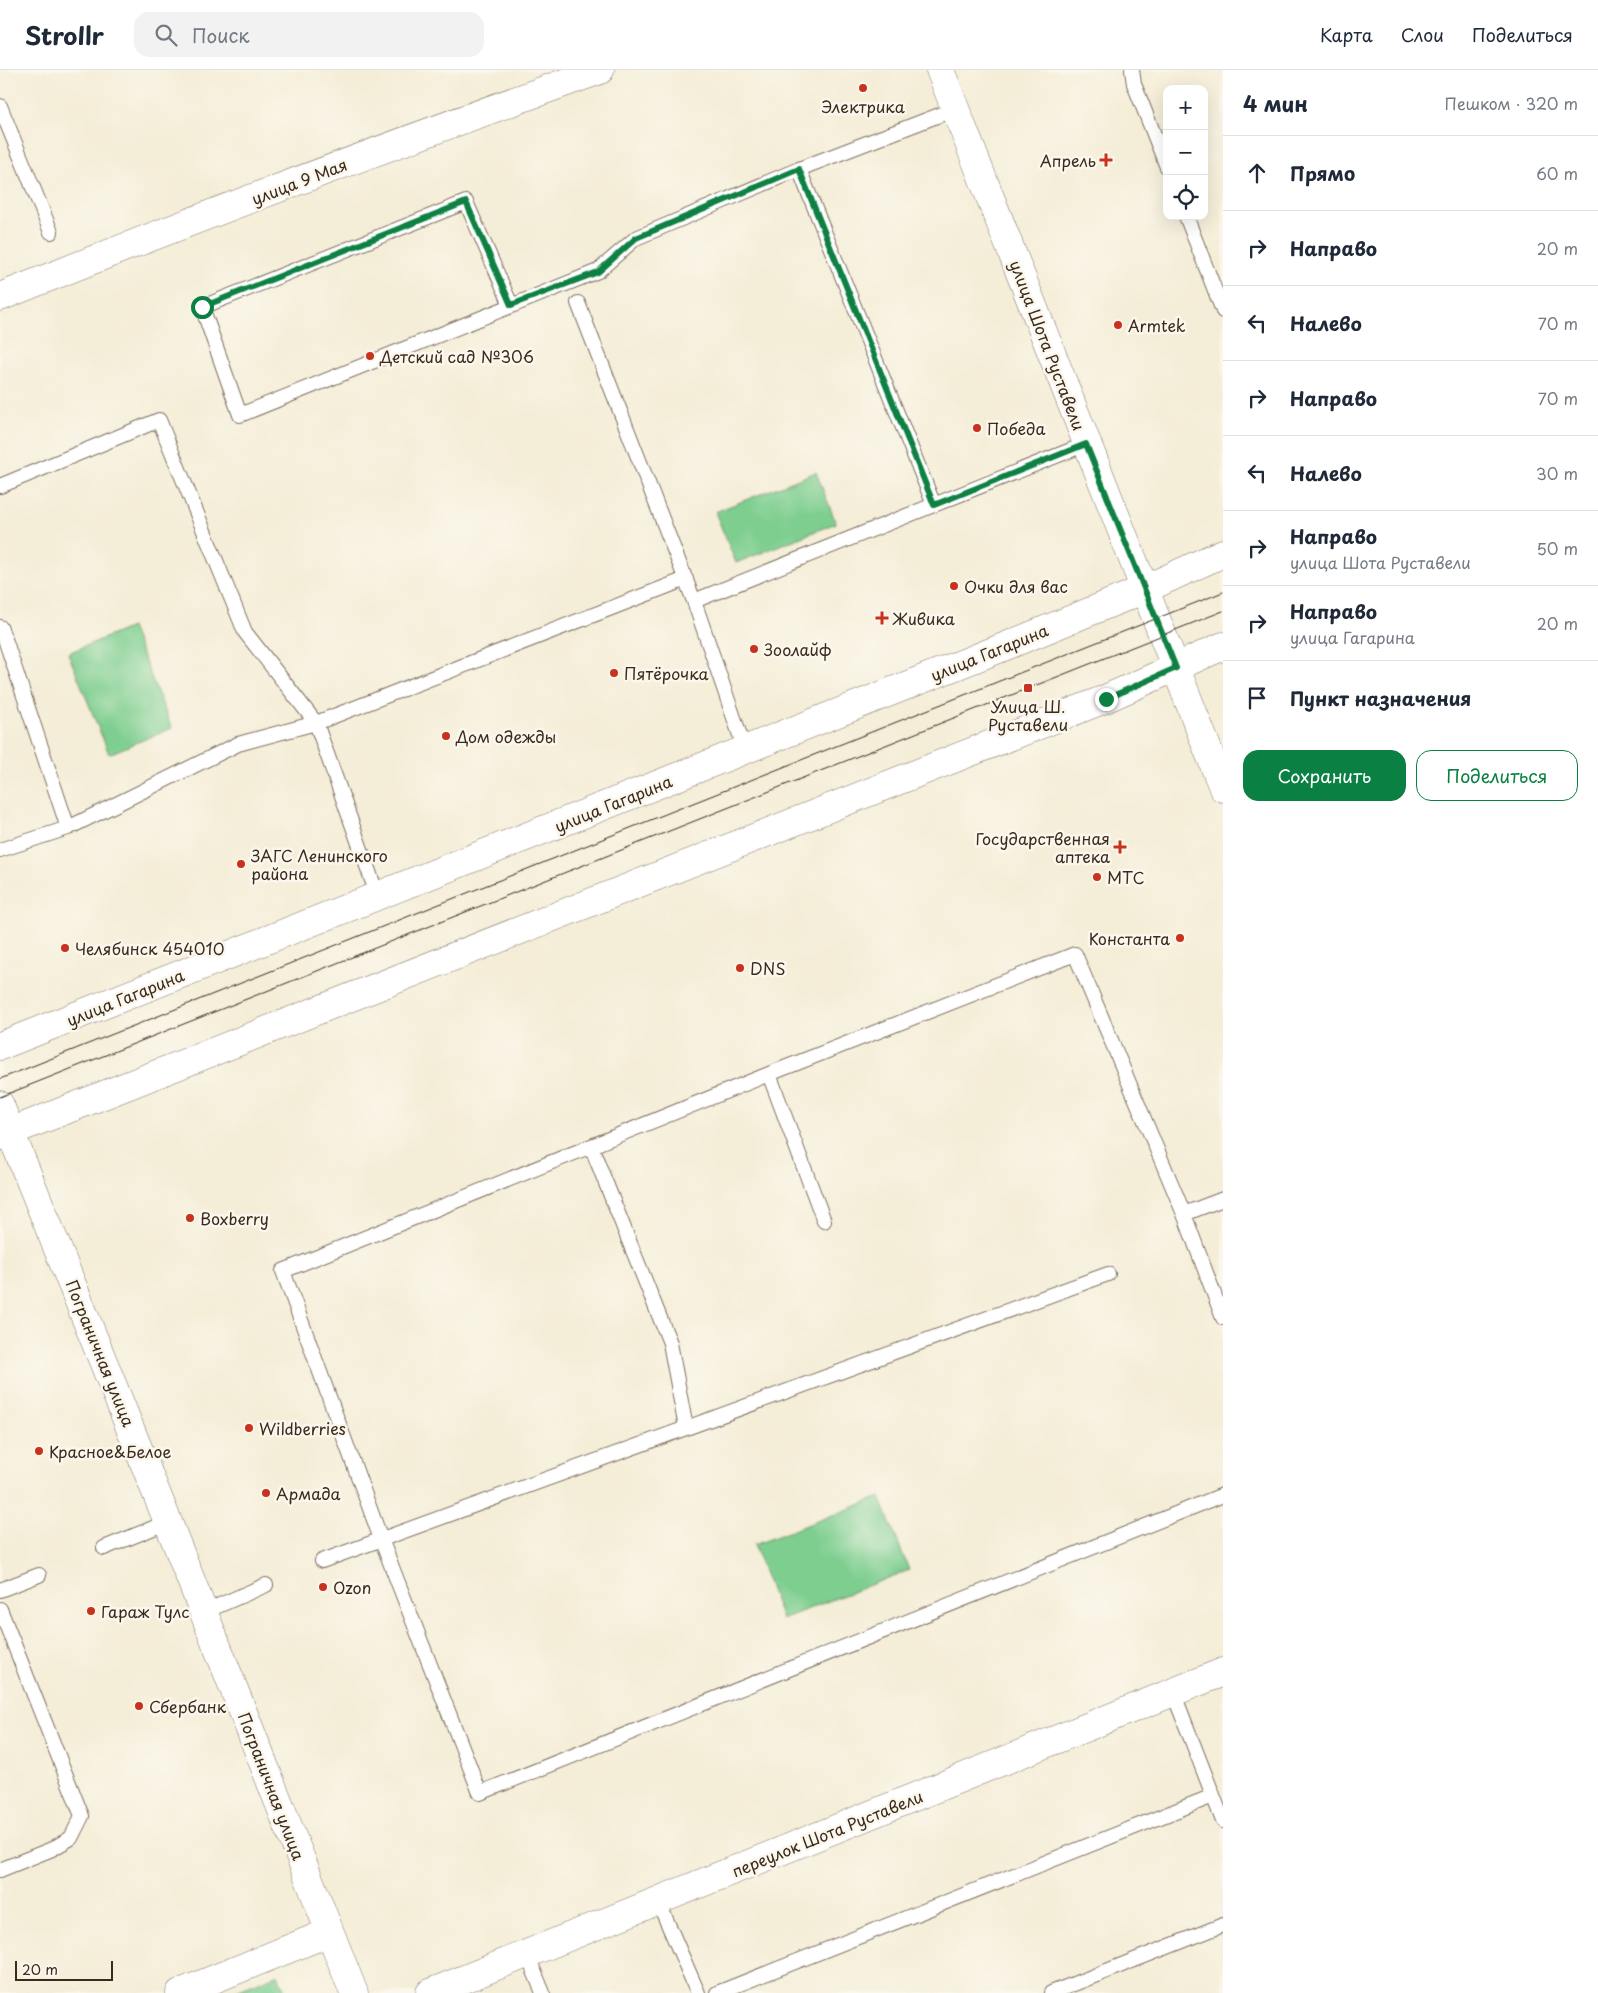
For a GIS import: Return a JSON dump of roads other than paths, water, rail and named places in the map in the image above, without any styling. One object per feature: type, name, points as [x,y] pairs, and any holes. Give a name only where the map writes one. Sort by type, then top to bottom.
[{"type":"street","name":"улица 9 Мая","points":[[0,297],[92,260],[486,111],[600,70]]},
{"type":"street","name":"улица Шота Руставели","points":[[940,70],[1223,788]]},
{"type":"street","name":"улица Гагарина","points":[[0,1046],[378,897],[1145,589],[1223,553]]},
{"type":"street","points":[[5,1133],[1106,699],[1223,646]]},
{"type":"street","name":"Пограничная улица","points":[[0,1105],[5,1133],[168,1522],[354,1993]]},
{"type":"street","name":"переулок Шота Руставели","points":[[430,1993],[1223,1672]]},
{"type":"street","points":[[180,1993],[330,1932]]},
{"type":"lane","points":[[1132,70],[1134,84],[1163,156]]},
{"type":"lane","points":[[0,106],[51,232]]},
{"type":"lane","points":[[511,305],[466,202],[202,307],[240,414],[598,272],[636,238],[799,169],[955,109]]},
{"type":"lane","points":[[799,169],[934,505]]},
{"type":"lane","points":[[1188,220],[1223,311]]},
{"type":"lane","points":[[578,303],[694,600],[745,750]]},
{"type":"lane","points":[[0,486],[159,420],[245,632],[316,723],[378,897]]},
{"type":"lane","points":[[694,600],[1086,444]]},
{"type":"lane","points":[[0,850],[68,828],[238,744],[316,723],[686,579]]},
{"type":"lane","points":[[0,628],[68,828]]},
{"type":"lane","points":[[1223,1318],[1184,1214],[1075,954],[768,1074],[283,1270],[382,1539],[480,1793],[1223,1495]]},
{"type":"lane","points":[[768,1074],[824,1221]]},
{"type":"lane","points":[[591,1146],[670,1343],[686,1428]]},
{"type":"lane","points":[[1184,1214],[1223,1199]]},
{"type":"lane","points":[[322,1561],[1108,1274]]},
{"type":"lane","points":[[104,1548],[168,1522]]},
{"type":"lane","points":[[0,1590],[39,1575]]},
{"type":"lane","points":[[204,1612],[266,1585]]},
{"type":"lane","points":[[0,1609],[82,1816],[71,1838],[52,1849],[0,1870]]},
{"type":"lane","points":[[1173,1692],[1223,1821]]},
{"type":"lane","points":[[717,1993],[1213,1796]]},
{"type":"lane","points":[[658,1901],[698,1993]]},
{"type":"lane","points":[[1051,1993],[1223,1925]]},
{"type":"lane","points":[[527,1954],[543,1993]]},
{"type":"tram line","points":[[0,1079],[1223,592]]},
{"type":"tram line","points":[[0,1097],[1223,611]]},
{"type":"place","name":"Электрика","points":[[863,88]]},
{"type":"place","name":"Апрель","points":[[1106,160]]},
{"type":"place","name":"Armtek","points":[[1118,325]]},
{"type":"place","name":"Детский сад №306","points":[[370,356]]},
{"type":"place","name":"Победа","points":[[977,428]]},
{"type":"place","name":"Очки для вас","points":[[954,586]]},
{"type":"place","name":"Живика","points":[[882,618]]},
{"type":"place","name":"Зоолайф","points":[[754,649]]},
{"type":"place","name":"Пятёрочка","points":[[614,673]]},
{"type":"place","name":"Улица Ш. Руставели","points":[[1028,688]]},
{"type":"place","name":"Дом одежды","points":[[446,736]]},
{"type":"place","name":"Государственная аптека","points":[[1120,847]]},
{"type":"place","name":"ЗАГС Ленинского района","points":[[241,864]]},
{"type":"place","name":"МТС","points":[[1097,877]]},
{"type":"place","name":"Константа","points":[[1180,938]]},
{"type":"place","name":"Челябинск 454010","points":[[65,948]]},
{"type":"place","name":"DNS","points":[[740,968]]},
{"type":"place","name":"Boxberry","points":[[190,1218]]},
{"type":"place","name":"Wildberries","points":[[249,1428]]},
{"type":"place","name":"Красное&Белое","points":[[39,1451]]},
{"type":"place","name":"Армада","points":[[266,1493]]},
{"type":"place","name":"Ozon","points":[[323,1587]]},
{"type":"place","name":"Гараж Тулс","points":[[91,1611]]},
{"type":"place","name":"Сбербанк","points":[[139,1706]]}]
